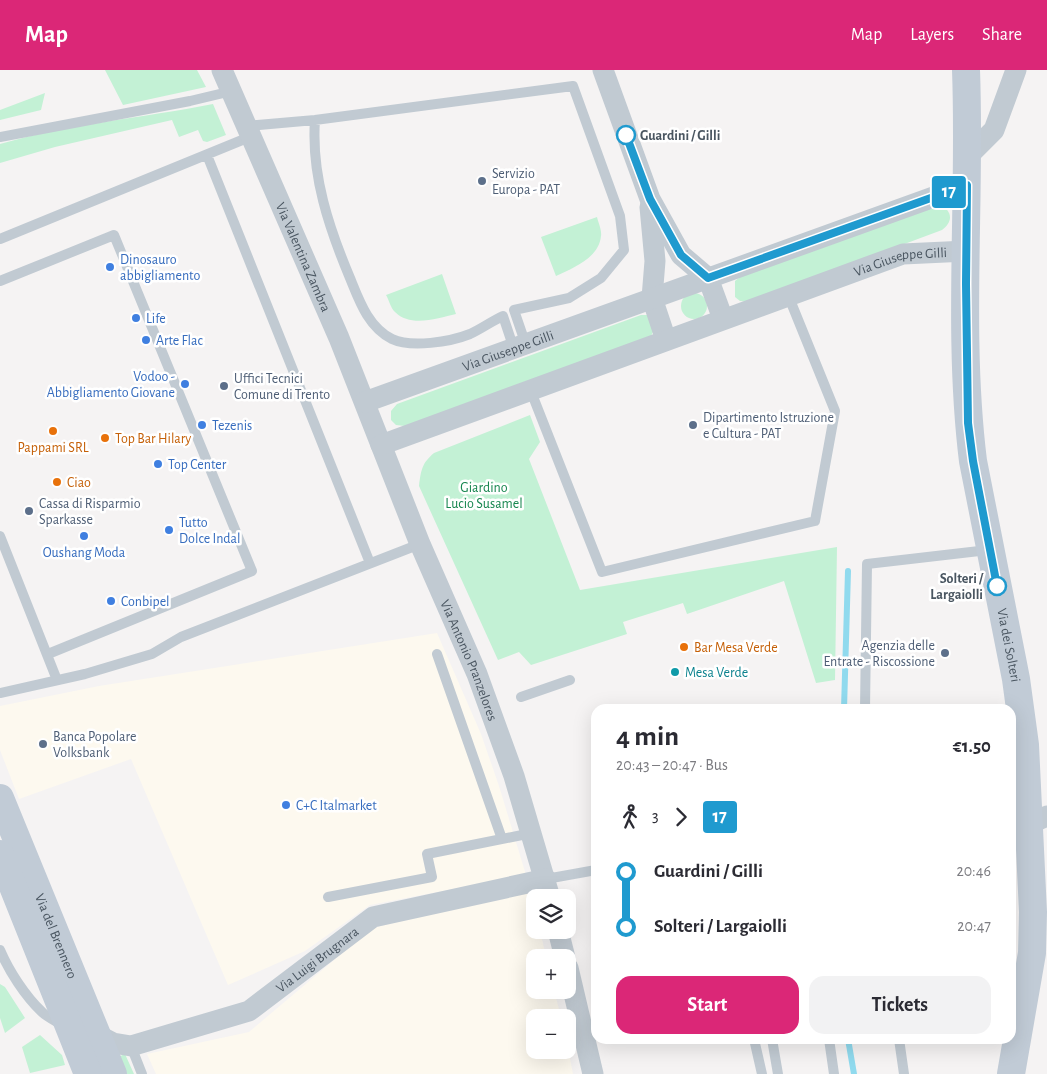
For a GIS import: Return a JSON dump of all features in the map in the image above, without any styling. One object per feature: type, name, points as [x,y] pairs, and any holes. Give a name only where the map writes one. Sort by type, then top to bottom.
[{"type":"street","name":"Via Valentina Zambra","points":[[222,70],[250,131],[365,402],[381,445]]},
{"type":"street","points":[[603,70],[650,199],[681,255],[708,278],[723,319]]},
{"type":"street","name":"Via dei Solteri","points":[[966,70],[969,155],[967,185],[968,423],[989,550],[1021,713],[1038,895],[1038,954],[1018,1003],[1016,1023]]},
{"type":"street","points":[[969,155],[994,130],[1016,70]]},
{"type":"street","name":"Via Giuseppe Gilli","points":[[365,402],[967,185]]},
{"type":"street","points":[[650,199],[655,261],[652,298],[666,340]]},
{"type":"street","name":"Via Giuseppe Gilli","points":[[381,445],[902,254],[967,251]]},
{"type":"street","name":"Via Antonio Pranzelores","points":[[381,445],[420,544],[479,680],[514,776],[548,888]]},
{"type":"street","name":"Via del Brennero","points":[[0,798],[84,1032],[88,1074]]},
{"type":"street","name":"Via del Brennero","points":[[0,854],[84,1032],[112,1074]]},
{"type":"street","name":"Via Luigi Brugnara","points":[[131,1046],[249,1012],[373,917],[548,888]]},
{"type":"street","points":[[575,999],[593,1074]]},
{"type":"street","points":[[84,1032],[113,1043],[131,1046]]},
{"type":"street","name":"Via dei Solteri","points":[[1011,1074],[1014,1044]]},
{"type":"lane","points":[[0,239],[207,155],[250,131],[315,120],[573,86],[620,216],[624,250],[601,278],[569,298],[514,310],[520,347]]},
{"type":"lane","points":[[0,137],[190,101],[232,91]]},
{"type":"lane","points":[[315,120],[314,135],[320,190],[332,236],[364,312],[392,339],[425,344],[470,334],[503,316],[520,347]]},
{"type":"lane","points":[[207,155],[370,563]]},
{"type":"lane","points":[[0,281],[114,235],[252,571],[48,654]]},
{"type":"lane","points":[[530,389],[602,572],[815,521],[835,411],[788,295]]},
{"type":"lane","points":[[0,536],[57,680]]},
{"type":"lane","points":[[0,693],[57,680],[152,654],[181,637],[420,544]]},
{"type":"lane","points":[[865,704],[867,564],[989,550]]},
{"type":"lane","points":[[437,654],[502,839]]},
{"type":"lane","points":[[521,697],[570,680]]},
{"type":"lane","points":[[328,897],[432,877],[427,854],[532,833]]},
{"type":"lane","points":[[548,888],[591,872]]},
{"type":"lane","points":[[0,950],[3,962],[42,1012],[84,1032]]},
{"type":"lane","points":[[755,1044],[762,1074]]},
{"type":"lane","points":[[773,1044],[778,1074]]},
{"type":"lane","points":[[830,1044],[834,1074]]},
{"type":"lane","points":[[900,1044],[904,1074]]},
{"type":"lane","points":[[131,1046],[142,1074]]},
{"type":"shaded area","points":[[437,633],[481,734],[526,875],[370,905],[305,951],[228,985],[131,759],[19,799],[0,750],[0,706],[99,686]]},
{"type":"shaded area","points":[[526,892],[526,939],[542,939],[544,949],[526,949],[526,999],[556,999],[559,1009],[526,1009],[526,1059],[570,1059],[573,1074],[156,1074],[147,1054],[249,1032],[372,928]]},
{"type":"green space","points":[[105,70],[197,70],[206,87],[123,105]]},
{"type":"green space","points":[[45,93],[41,110],[0,120],[0,110]]},
{"type":"green space","points":[[213,104],[226,135],[207,142],[203,141],[198,130],[179,137],[172,120],[55,147],[0,163],[0,144],[79,126]]},
{"type":"green space","points":[[940,205],[947,210],[950,217],[948,224],[942,230],[749,302],[740,301],[735,297],[735,281],[740,277]]},
{"type":"green space","points":[[597,217],[601,234],[596,250],[584,261],[556,276],[541,237]]},
{"type":"green space","points":[[442,274],[456,314],[417,321],[401,317],[391,307],[386,295]]},
{"type":"green space","points":[[694,293],[703,297],[707,306],[703,315],[694,319],[685,315],[681,306],[685,297]]},
{"type":"green space","points":[[641,315],[648,315],[654,330],[651,336],[405,426],[396,425],[391,420],[391,411],[397,404]]},
{"type":"green space","name":"Giardino Lucio Susamel","points":[[530,415],[540,442],[529,459],[580,590],[837,547],[835,680],[816,683],[784,581],[687,614],[683,603],[623,622],[627,634],[531,665],[519,652],[498,660],[419,486],[421,471],[434,453]]},
{"type":"green space","points":[[0,984],[5,987],[25,1018],[5,1033],[0,1018]]},
{"type":"green space","points":[[40,1035],[62,1055],[65,1065],[30,1073],[22,1047]]},
{"type":"green space","points":[[125,1054],[134,1074],[125,1074],[118,1057]]},
{"type":"waterway","points":[[844,704],[848,571]]},
{"type":"waterway","points":[[849,1044],[854,1074]]},
{"type":"bus line","name":"17","points":[[626,135],[650,199],[681,255],[708,278],[967,185],[968,423],[973,461],[997,586]]},
{"type":"place","name":"Guardini / Gilli","points":[[626,135]]},
{"type":"place","name":"Servizio Europa - PAT","points":[[482,181]]},
{"type":"place","name":"Dinosauro abbigliamento","points":[[110,267]]},
{"type":"place","name":"Life","points":[[136,318]]},
{"type":"place","name":"Arte Flac","points":[[146,340]]},
{"type":"place","name":"Vodoo - Abbigliamento Giovane","points":[[185,384]]},
{"type":"place","name":"Uffici Tecnici Comune di Trento","points":[[224,386]]},
{"type":"place","name":"Tezenis","points":[[202,425]]},
{"type":"place","name":"Dipartimento Istruzione e Cultura - PAT","points":[[693,425]]},
{"type":"place","name":"Pappami SRL","points":[[53,431]]},
{"type":"place","name":"Top Bar Hilary","points":[[105,438]]},
{"type":"place","name":"Top Center","points":[[158,464]]},
{"type":"place","name":"Ciao","points":[[57,482]]},
{"type":"place","name":"Cassa di Risparmio Sparkasse","points":[[29,511]]},
{"type":"place","name":"Tutto Dolce Indal","points":[[169,530]]},
{"type":"place","name":"Oushang Moda","points":[[84,536]]},
{"type":"place","name":"Solteri / Largaiolli","points":[[997,586]]},
{"type":"place","name":"Conbipel","points":[[111,601]]},
{"type":"place","name":"Bar Mesa Verde","points":[[684,647]]},
{"type":"place","name":"Agenzia delle Entrate - Riscossione","points":[[945,653]]},
{"type":"place","name":"Mesa Verde","points":[[675,672]]},
{"type":"place","name":"Banca Popolare Volksbank","points":[[43,744]]},
{"type":"place","name":"C+C Italmarket","points":[[286,805]]}]
